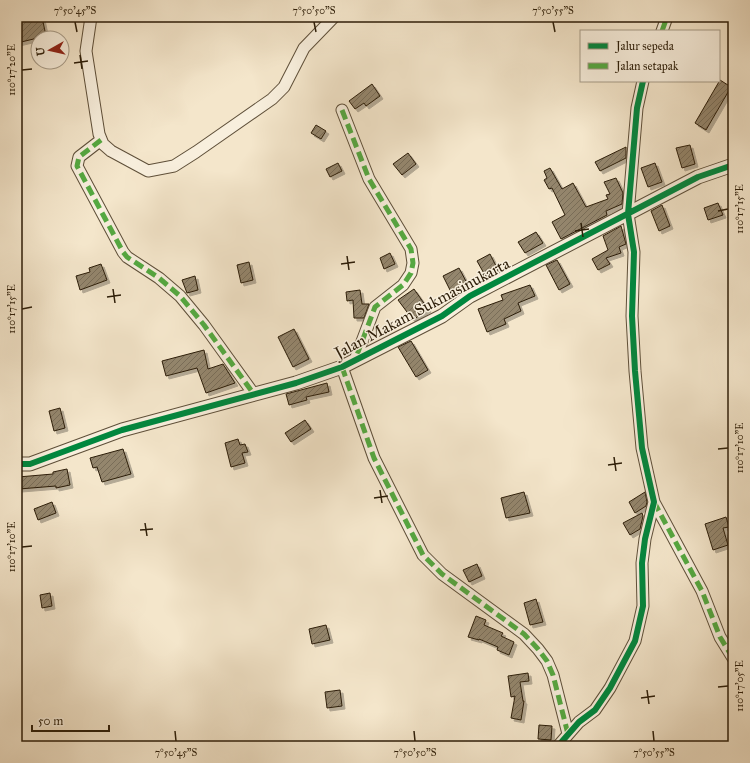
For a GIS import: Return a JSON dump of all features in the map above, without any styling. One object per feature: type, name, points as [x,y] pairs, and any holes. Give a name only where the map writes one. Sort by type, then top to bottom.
[{"type":"street","points":[[91,17],[86,51],[93,104],[101,140],[111,151],[148,171],[174,166],[272,99],[284,87],[304,48],[334,17]]},
{"type":"street","points":[[662,30],[668,17]]},
{"type":"street","points":[[643,82],[637,108],[628,214],[634,252],[632,316],[641,440],[654,502],[702,591],[720,637],[733,658]]},
{"type":"street","points":[[342,110],[369,179],[411,249],[412,256],[411,273],[403,285],[375,307],[355,360]]},
{"type":"street","points":[[101,140],[79,157],[77,166],[123,252],[127,257],[159,278],[180,296],[204,325],[253,393]]},
{"type":"street","name":"Jalan Makam Sukmasinukarta","points":[[17,464],[30,464],[122,430],[253,393],[296,383],[342,368],[442,316],[470,296],[698,177],[733,165]]},
{"type":"street","points":[[342,368],[374,458],[423,555],[442,574],[524,634],[548,661],[568,734]]},
{"type":"street","points":[[558,746],[579,722],[595,710],[610,688],[634,641],[643,606],[642,563],[645,539],[654,502]]},
{"type":"building","points":[[17,17],[42,17],[45,30],[30,30],[30,40],[17,43]]},
{"type":"building","points":[[720,80],[731,87],[706,130],[695,123]]},
{"type":"building","points":[[372,84],[380,96],[366,106],[364,103],[355,109],[349,101]]},
{"type":"building","points":[[316,125],[326,131],[321,139],[311,133]]},
{"type":"building","points":[[690,145],[695,164],[682,168],[676,148]]},
{"type":"building","points":[[626,147],[626,158],[600,171],[595,162]]},
{"type":"building","points":[[408,153],[416,164],[402,175],[393,164]]},
{"type":"building","points":[[338,163],[342,171],[330,177],[326,169]]},
{"type":"building","points":[[655,163],[662,182],[648,187],[641,168]]},
{"type":"building","points":[[550,168],[562,189],[573,183],[586,207],[608,199],[606,195],[610,194],[604,182],[616,178],[623,193],[622,204],[606,211],[607,215],[561,239],[552,222],[565,215],[552,188],[549,189],[544,180],[547,178],[544,171]]},
{"type":"building","points":[[718,203],[723,215],[708,220],[704,208]]},
{"type":"building","points":[[662,205],[670,226],[659,231],[651,211]]},
{"type":"building","points":[[621,226],[626,244],[619,247],[621,253],[606,258],[610,264],[598,270],[592,259],[608,250],[603,236]]},
{"type":"building","points":[[536,232],[543,243],[525,253],[518,242]]},
{"type":"building","points":[[390,253],[395,264],[384,269],[380,258]]},
{"type":"building","points":[[490,254],[498,270],[486,277],[477,261]]},
{"type":"building","points":[[557,260],[570,284],[559,290],[546,265]]},
{"type":"building","points":[[249,262],[253,280],[241,283],[237,265]]},
{"type":"building","points":[[101,264],[107,280],[80,290],[76,276],[90,272],[89,268]]},
{"type":"building","points":[[459,268],[468,285],[452,294],[443,276]]},
{"type":"building","points":[[195,276],[198,290],[187,293],[182,280]]},
{"type":"building","points":[[530,285],[535,296],[518,303],[521,311],[504,319],[506,324],[487,332],[478,309],[503,300],[501,295]]},
{"type":"building","points":[[414,289],[428,309],[413,320],[398,300]]},
{"type":"building","points":[[360,290],[362,304],[369,304],[364,318],[354,318],[353,300],[347,301],[346,292]]},
{"type":"building","points":[[294,329],[309,359],[293,367],[278,337]]},
{"type":"building","points":[[411,341],[428,370],[416,377],[398,347]]},
{"type":"building","points":[[204,350],[208,369],[223,364],[235,383],[206,393],[197,368],[166,376],[162,361]]},
{"type":"building","points":[[327,383],[329,392],[306,397],[307,400],[289,405],[286,394]]},
{"type":"building","points":[[60,408],[65,428],[54,431],[49,411]]},
{"type":"building","points":[[305,420],[311,429],[291,442],[285,433]]},
{"type":"building","points":[[238,439],[240,445],[245,444],[248,452],[242,453],[245,463],[231,467],[225,443]]},
{"type":"building","points":[[123,449],[131,474],[102,482],[97,467],[93,468],[90,458]]},
{"type":"building","points":[[67,469],[70,485],[56,488],[56,486],[19,489],[18,477],[53,474],[53,472]]},
{"type":"building","points":[[524,492],[530,513],[506,518],[501,498]]},
{"type":"building","points":[[645,492],[647,502],[646,506],[635,513],[629,502]]},
{"type":"building","points":[[52,502],[56,513],[38,520],[34,509]]},
{"type":"building","points":[[642,513],[643,516],[640,529],[630,535],[623,523]]},
{"type":"building","points":[[726,517],[729,527],[723,528],[728,545],[713,550],[705,524]]},
{"type":"building","points":[[477,564],[482,576],[469,582],[463,570]]},
{"type":"building","points":[[50,593],[52,606],[42,608],[40,595]]},
{"type":"building","points":[[536,599],[543,622],[530,625],[524,603]]},
{"type":"building","points":[[476,616],[486,620],[484,625],[503,633],[501,636],[514,642],[509,655],[497,650],[498,647],[479,639],[468,637]]},
{"type":"building","points":[[326,625],[330,640],[312,644],[309,629]]},
{"type":"building","points":[[528,673],[529,681],[520,682],[524,701],[521,720],[511,718],[515,696],[511,697],[508,676]]},
{"type":"building","points":[[340,690],[342,706],[327,708],[325,692]]},
{"type":"building","points":[[539,725],[552,726],[551,740],[538,739]]},
{"type":"marked path","points":[[662,30],[667,17]]},
{"type":"marked path","points":[[342,110],[369,179],[411,249],[413,263],[411,273],[403,285],[375,307],[355,360]]},
{"type":"marked path","points":[[101,140],[79,157],[77,166],[123,252],[127,257],[159,278],[180,296],[204,325],[253,393]]},
{"type":"marked path","points":[[342,367],[374,458],[423,555],[442,574],[524,634],[538,649],[547,661],[553,675],[568,734]]},
{"type":"marked path","points":[[654,502],[702,591],[720,637],[733,658]]},
{"type":"cycle path","points":[[558,746],[579,722],[595,710],[610,688],[635,641],[643,606],[642,563],[645,539],[654,502],[642,448],[635,371],[632,316],[634,252],[628,214],[637,108],[643,82]]},
{"type":"cycle path","points":[[17,464],[30,464],[122,430],[296,383],[342,367],[442,316],[470,296],[698,177],[733,165]]}]
